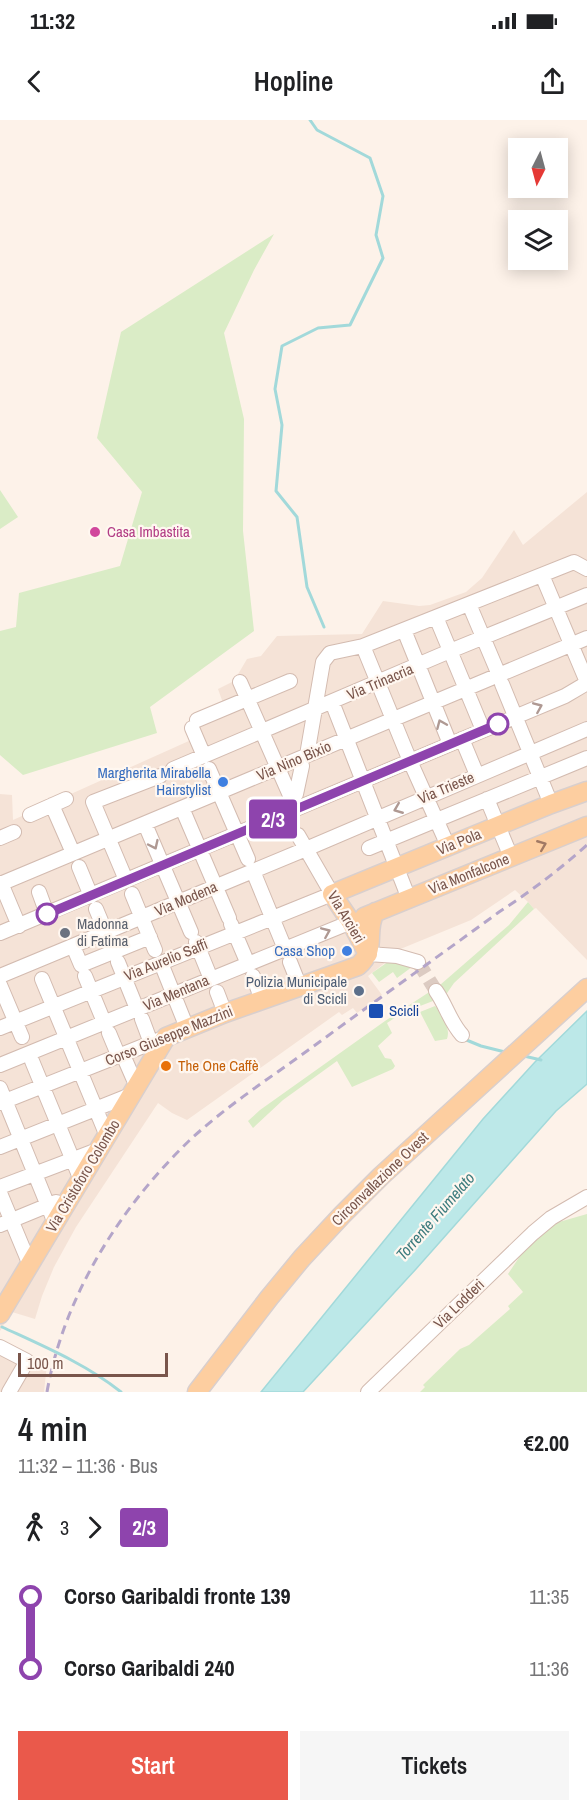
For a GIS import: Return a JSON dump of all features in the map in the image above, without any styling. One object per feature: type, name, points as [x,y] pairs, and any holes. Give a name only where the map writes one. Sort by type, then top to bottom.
[{"type":"main road","name":"Via Pola","points":[[332,894],[551,804],[586,796]]},
{"type":"main road","name":"Via Monfalcone","points":[[351,922],[587,826]]},
{"type":"main road","name":"Via Arcieri","points":[[332,894],[351,922],[368,954]]},
{"type":"main road","points":[[368,954],[371,918],[375,912]]},
{"type":"main road","name":"Corso Giuseppe Mazzini","points":[[159,1040],[225,1013],[358,966],[368,954]]},
{"type":"main road","name":"Circonvallazione Ovest","points":[[197,1392],[268,1298],[342,1215],[587,988]]},
{"type":"main road","name":"Via Cristoforo Colombo","points":[[1,1307],[30,1264],[135,1090],[159,1040]]},
{"type":"street","points":[[293,803],[316,709],[323,662],[330,653],[363,646],[542,575],[583,564]]},
{"type":"street","points":[[0,933],[237,834],[293,803],[363,781],[565,696],[587,682],[542,575]]},
{"type":"street","name":"Via Trinacria","points":[[173,769],[587,595]]},
{"type":"street","points":[[469,604],[551,804]]},
{"type":"street","points":[[436,617],[483,730]]},
{"type":"street","points":[[404,630],[432,703],[477,775]]},
{"type":"street","name":"Via Nino Bixio","points":[[0,884],[466,689],[500,680],[587,638]]},
{"type":"street","points":[[363,646],[448,846]]},
{"type":"street","points":[[240,681],[293,803]]},
{"type":"street","points":[[204,756],[194,724],[290,681]]},
{"type":"street","points":[[332,702],[409,899]]},
{"type":"street","name":"Via Trieste","points":[[306,849],[587,729]]},
{"type":"street","points":[[369,848],[587,758]]},
{"type":"street","points":[[209,769],[300,987]]},
{"type":"street","points":[[126,880],[93,802],[160,776]]},
{"type":"street","points":[[30,815],[66,799]]},
{"type":"street","points":[[487,799],[511,857]]},
{"type":"street","points":[[52,805],[73,854]]},
{"type":"street","points":[[182,808],[262,1000]]},
{"type":"street","points":[[145,824],[211,979]]},
{"type":"street","points":[[0,837],[14,832]]},
{"type":"street","name":"Via Arcieri","points":[[298,835],[332,894]]},
{"type":"street","name":"Via Modena","points":[[0,976],[38,972],[73,946],[216,886],[250,865],[306,849]]},
{"type":"street","points":[[79,867],[91,896]]},
{"type":"street","points":[[30,871],[47,914]]},
{"type":"street","points":[[0,884],[19,926]]},
{"type":"street","points":[[132,894],[187,1028]]},
{"type":"street","name":"Via Aurelio Saffi","points":[[0,1028],[124,977],[155,950],[195,940],[232,925],[272,918],[332,894]]},
{"type":"street","points":[[96,909],[140,1014],[159,1040]]},
{"type":"street","name":"Via Mentana","points":[[0,1065],[27,1048],[106,1027],[140,1014],[173,994],[211,979],[251,970],[287,956],[351,922]]},
{"type":"street","points":[[0,1147],[135,1090],[73,946]]},
{"type":"street","points":[[83,971],[116,957],[155,950]]},
{"type":"street","name":"Via Arcieri","points":[[368,954],[397,956],[418,962]]},
{"type":"street","points":[[0,1187],[74,1159],[104,1142],[96,1108],[38,972]]},
{"type":"street","points":[[0,985],[81,1180]]},
{"type":"street","points":[[436,991],[462,1035]]},
{"type":"street","points":[[217,992],[225,1013]]},
{"type":"street","name":"Corso Giuseppe Mazzini","points":[[3,1102],[159,1040]]},
{"type":"street","points":[[0,1088],[3,1102],[21,1138],[55,1223]]},
{"type":"street","points":[[0,1193],[6,1223],[30,1264]]},
{"type":"street","points":[[6,1223],[71,1196]]},
{"type":"street","name":"Via Lodderi","points":[[368,1392],[532,1233],[551,1218],[587,1197]]},
{"type":"street","points":[[0,1347],[27,1361],[6,1389]]},
{"type":"shaded area","points":[[587,492],[587,960],[515,890],[471,920],[398,950],[368,976],[382,995],[357,1013],[353,1008],[342,1015],[339,1012],[187,1120],[158,1103],[76,1227],[54,1267],[35,1319],[12,1312],[0,1331],[0,794],[12,795],[13,820],[191,740],[186,724],[223,703],[218,689],[234,681],[247,659],[261,656],[277,636],[362,634],[383,601],[419,606],[430,605],[466,592],[482,578],[514,530],[523,545]]},
{"type":"shaded area","points":[[0,1339],[47,1364],[44,1392],[0,1392]]},
{"type":"green space","points":[[274,234],[224,333],[244,419],[243,531],[254,631],[150,707],[157,733],[23,775],[0,755],[0,631],[16,627],[19,593],[120,566],[142,492],[97,438],[121,332]]},
{"type":"green space","points":[[0,490],[18,517],[0,529]]},
{"type":"green space","points":[[528,902],[534,909],[454,983],[445,996],[433,993],[433,1001],[402,1013],[387,1023],[392,1033],[378,1046],[385,1058],[391,1059],[395,1066],[393,1069],[352,1087],[337,1061],[283,1100],[253,1128],[248,1121],[260,1110],[385,1021],[440,985],[509,925]]},
{"type":"green space","points":[[392,959],[416,964],[397,978],[393,972],[379,982],[372,973]]},
{"type":"green space","points":[[435,1006],[447,1027],[447,1039],[435,1041],[420,1012]]},
{"type":"green space","points":[[587,1214],[587,1392],[420,1392],[425,1387],[423,1385],[460,1349],[469,1345],[510,1309],[508,1306],[523,1292],[508,1274],[520,1256],[552,1224]]},
{"type":"water","name":"Torrente Fiumelato","points":[[587,1011],[587,1084],[556,1111],[303,1392],[261,1392],[483,1119],[535,1062]]},
{"type":"waterway","points":[[310,120],[317,130],[370,158],[383,196],[376,235],[383,258],[350,325],[318,328],[282,346],[275,389],[282,425],[276,491],[297,517],[307,587],[324,627]]},
{"type":"waterway","points":[[464,1039],[505,1052]]},
{"type":"waterway","points":[[524,1056],[541,1060]]},
{"type":"waterway","points":[[2,1327],[79,1364],[121,1392]]},
{"type":"tunnel","points":[[418,962],[436,991]]},
{"type":"railway","points":[[47,1392],[55,1356],[67,1321],[99,1254],[141,1193],[165,1165],[191,1139],[237,1101],[533,889],[587,845]]},
{"type":"bus line","name":"2/3","points":[[47,914],[498,724]]},
{"type":"place","name":"Casa Imbastita","points":[[95,532]]},
{"type":"place","name":"Margherita Mirabella Hairstylist","points":[[223,782]]},
{"type":"place","name":"Madonna di Fatima","points":[[65,933]]},
{"type":"place","name":"Casa Shop","points":[[347,951]]},
{"type":"place","name":"Polizia Municipale di Scicli","points":[[359,991]]},
{"type":"place","name":"Scicli","points":[[376,1011]]},
{"type":"place","name":"The One Caffè","points":[[166,1066]]}]
